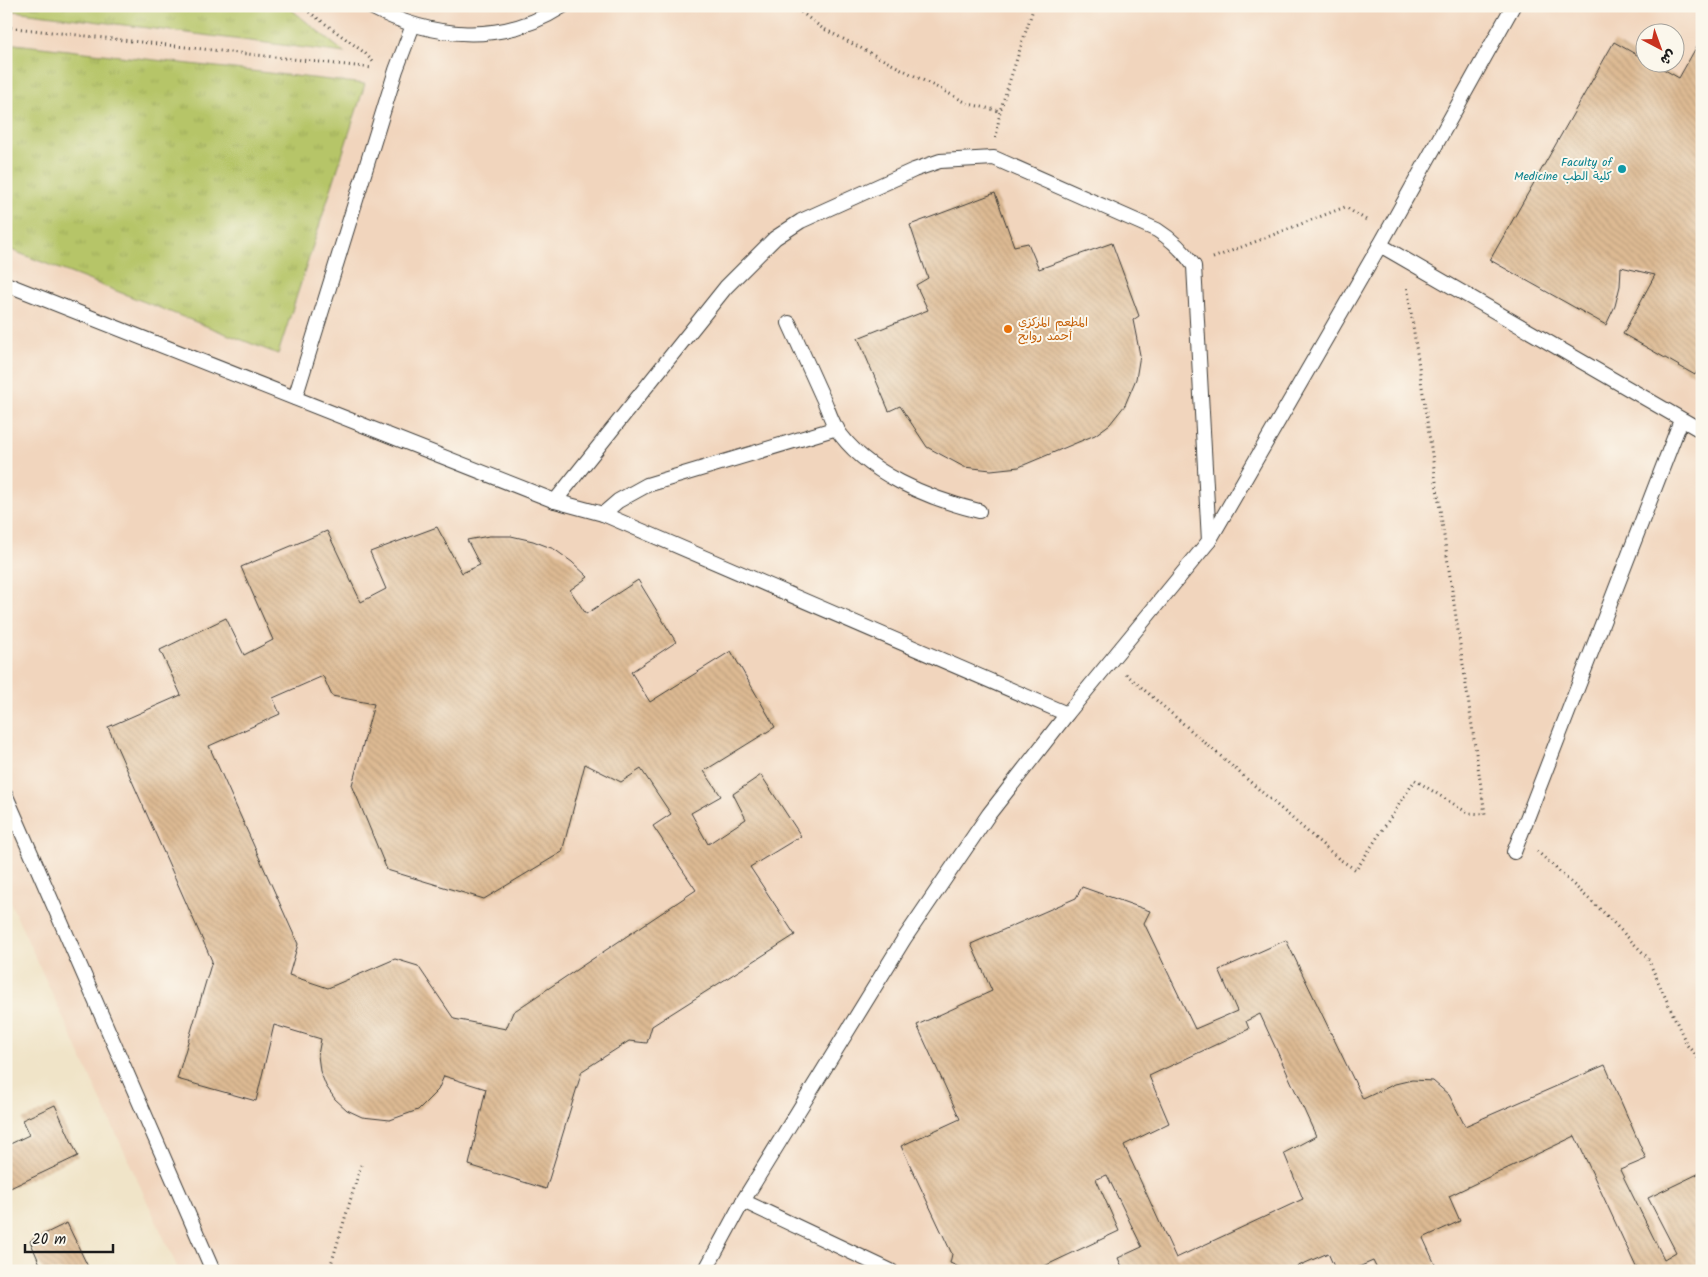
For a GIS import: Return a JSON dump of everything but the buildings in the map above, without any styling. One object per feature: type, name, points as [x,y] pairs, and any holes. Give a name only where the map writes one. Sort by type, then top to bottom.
[{"type":"lane","points":[[369,6],[414,25],[450,34],[470,35],[497,33],[524,26],[550,15],[563,6]]},
{"type":"lane","points":[[705,1271],[743,1201],[915,924],[989,814],[1110,660],[1209,541],[1380,245],[1513,6]]},
{"type":"lane","points":[[295,398],[396,70],[414,25]]},
{"type":"lane","points":[[556,501],[726,287],[775,238],[800,221],[914,170],[940,161],[994,158],[1156,230],[1184,251],[1194,266],[1209,541]]},
{"type":"lane","points":[[1380,245],[1702,431]]},
{"type":"lane","points":[[6,284],[556,501],[603,514],[1067,714]]},
{"type":"lane","points":[[789,323],[836,428],[853,447],[892,477],[942,501],[979,511]]},
{"type":"lane","points":[[1514,852],[1681,420]]},
{"type":"lane","points":[[603,514],[618,501],[647,485],[836,428]]},
{"type":"lane","points":[[6,796],[213,1271]]},
{"type":"lane","points":[[743,1201],[891,1271]]},
{"type":"path","points":[[6,27],[379,68],[365,53],[302,6]]},
{"type":"path","points":[[794,6],[822,28],[969,104],[1000,111]]},
{"type":"path","points":[[994,158],[1000,111],[1034,6]]},
{"type":"path","points":[[1194,266],[1345,208],[1363,220],[1374,223],[1380,245]]},
{"type":"path","points":[[1110,660],[1340,859],[1356,870],[1415,780],[1468,813],[1486,814],[1403,259]]},
{"type":"path","points":[[1521,835],[1603,912],[1647,957],[1657,984],[1687,1045],[1702,1064]]},
{"type":"path","points":[[329,1271],[362,1165]]},
{"type":"shaded area","points":[[6,6],[1702,6],[1702,1271],[179,1271],[6,893]]},
{"type":"green space","points":[[6,6],[287,6],[345,53],[6,10]]},
{"type":"green space","points":[[6,43],[365,84],[278,354],[6,248]]},
{"type":"place","name":"Faculty of Medicine كلية الطب","points":[[1622,169]]},
{"type":"place","name":"المطعم المركزي أحمد روابح","points":[[1008,329]]}]
